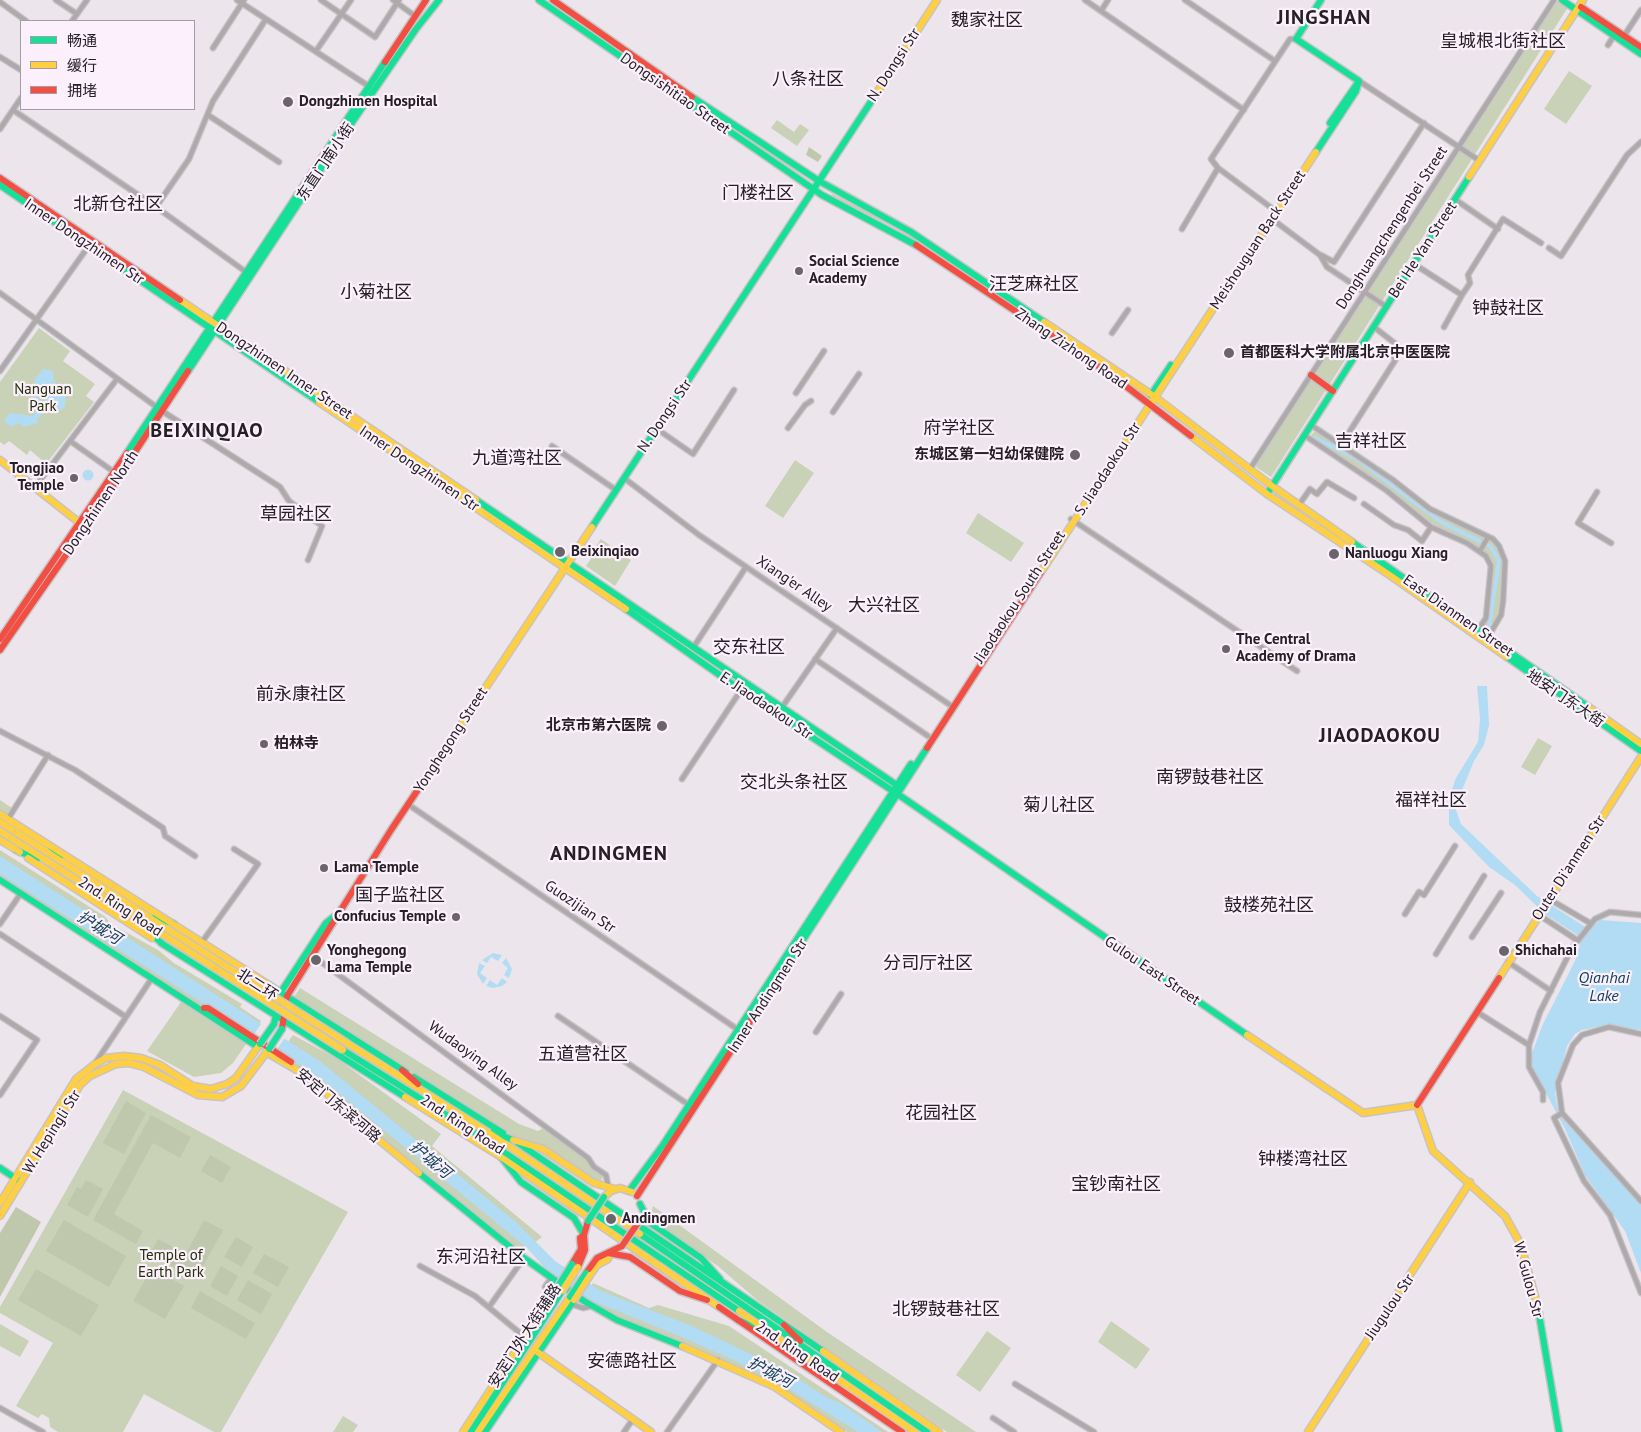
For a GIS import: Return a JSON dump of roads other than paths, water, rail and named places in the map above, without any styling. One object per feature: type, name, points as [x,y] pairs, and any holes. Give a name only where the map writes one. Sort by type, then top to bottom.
[{"type":"main road","name":"东直门南小街","points":[[213,326],[372,88],[426,0]]},
{"type":"main road","name":"东直门南小街","points":[[213,326],[246,272],[372,88],[439,0]]},
{"type":"main road","name":"Dongsishitiao Street","points":[[539,0],[812,188]]},
{"type":"main road","name":"Dongsishitiao Street","points":[[553,0],[768,149],[817,180]]},
{"type":"main road","name":"N. Dongsi Str","points":[[569,562],[761,270],[817,180],[937,0]]},
{"type":"main road","points":[[1153,396],[1352,88],[1359,81],[1296,39],[1321,0]]},
{"type":"main road","points":[[1562,0],[1580,5]]},
{"type":"main road","points":[[1571,0],[1580,5],[1641,54]]},
{"type":"main road","name":"Bei He Yan Street","points":[[1267,494],[1580,5]]},
{"type":"main road","points":[[1616,34],[1624,36],[1641,47]]},
{"type":"main road","name":"Meishouguan Back Street","points":[[1153,396],[1356,91],[1359,81]]},
{"type":"main road","name":"Dongzhimen Inner Street","points":[[0,178],[90,243],[782,706],[897,791]]},
{"type":"main road","name":"Zhang Zizhong Road","points":[[817,180],[911,232],[1153,396]]},
{"type":"main road","name":"Inner Dongzhimen Str","points":[[0,185],[90,243]]},
{"type":"main road","name":"Zhang Zizhong Road","points":[[812,188],[844,208],[871,218],[907,239],[1110,374],[1145,399],[1148,405]]},
{"type":"main road","points":[[0,639],[83,525],[156,406],[213,326]]},
{"type":"main road","name":"Dongzhimen North","points":[[0,650],[162,411],[213,326]]},
{"type":"main road","name":"Inner Dongzhimen Str","points":[[213,326],[565,568]]},
{"type":"main road","points":[[1311,375],[1333,390]]},
{"type":"main road","name":"S. Jiaodaokou Str","points":[[1073,520],[1153,396]]},
{"type":"main road","name":"East Dianmen Street","points":[[1153,396],[1272,486],[1641,744]]},
{"type":"main road","points":[[1148,405],[1267,494]]},
{"type":"main road","points":[[0,460],[83,525]]},
{"type":"main road","name":"地安门东大街","points":[[1267,494],[1391,576],[1641,751]]},
{"type":"main road","name":"Jiaodaokou South Street","points":[[897,791],[951,705],[1073,520]]},
{"type":"main road","name":"Yonghegong Street","points":[[284,994],[313,956],[409,805],[569,562]]},
{"type":"main road","name":"E. Jiaodaokou Str","points":[[565,568],[741,690],[897,791]]},
{"type":"main road","name":"Jiaodaokou South Street","points":[[897,791],[928,736],[951,705]]},
{"type":"main road","name":"Outer Di'anmen Str","points":[[1417,1105],[1641,757]]},
{"type":"main road","name":"Inner Andingmen Str","points":[[637,1196],[741,1031],[897,791]]},
{"type":"main road","name":"Gulou East Street","points":[[897,791],[1356,1110],[1363,1113],[1417,1105]]},
{"type":"main road","points":[[0,814],[513,1140],[695,1265],[720,1279],[939,1432]]},
{"type":"main road","name":"2nd. Ring Road","points":[[0,822],[166,928]]},
{"type":"main road","points":[[0,831],[19,847],[164,946],[501,1157],[902,1432]]},
{"type":"main road","points":[[0,840],[19,847]]},
{"type":"main road","points":[[50,846],[84,875]]},
{"type":"main road","name":"2nd. Ring Road","points":[[19,847],[64,872],[343,1050],[478,1130],[814,1354],[912,1428]]},
{"type":"main road","points":[[0,880],[259,1046]]},
{"type":"main road","points":[[137,909],[174,924]]},
{"type":"main road","points":[[124,910],[164,946]]},
{"type":"main road","name":"Yonghegong Street","points":[[284,994],[326,923],[339,913]]},
{"type":"main road","name":"北二环","points":[[166,928],[347,1043]]},
{"type":"main road","points":[[183,957],[199,940]]},
{"type":"main road","points":[[276,1016],[284,994]]},
{"type":"main road","points":[[283,1020],[284,994]]},
{"type":"main road","points":[[200,1008],[208,1008],[306,1072],[324,1090]]},
{"type":"main road","name":"W. Hepingli Str","points":[[0,1203],[76,1079],[95,1064],[106,1058],[124,1056],[141,1058],[160,1066],[193,1086],[211,1089],[228,1084],[236,1078],[274,1024],[276,1016]]},
{"type":"main road","name":"W. Hepingli Str","points":[[0,1216],[80,1086],[101,1069],[116,1064],[128,1063],[144,1066],[185,1090],[198,1095],[222,1097],[241,1086],[282,1029],[283,1020]]},
{"type":"main road","name":"Inner Andingmen Str","points":[[630,1191],[741,1031]]},
{"type":"main road","points":[[333,1052],[346,1033]]},
{"type":"main road","name":"2nd. Ring Road","points":[[347,1043],[434,1099],[768,1332],[912,1428],[927,1432]]},
{"type":"main road","name":"安定门东滨河路","points":[[268,1051],[324,1090],[338,1106],[524,1258],[592,1306],[617,1320],[718,1360],[774,1387],[841,1432]]},
{"type":"main road","points":[[402,1070],[434,1099]]},
{"type":"main road","name":"W. Gulou Str","points":[[1417,1105],[1433,1151],[1470,1182],[1505,1216],[1521,1246],[1537,1304],[1559,1432]]},
{"type":"main road","points":[[478,1130],[543,1149],[594,1183],[630,1191],[637,1196],[649,1222],[701,1258],[720,1279]]},
{"type":"main road","points":[[471,1432],[532,1342],[555,1298],[585,1250],[574,1218],[521,1182],[478,1130]]},
{"type":"main road","points":[[0,1168],[21,1182]]},
{"type":"main road","name":"Jiugulou Str","points":[[1308,1432],[1470,1182]]},
{"type":"main road","points":[[582,1237],[588,1220],[604,1197],[615,1189]]},
{"type":"main road","points":[[478,1432],[572,1300],[593,1262],[608,1256],[622,1246],[640,1220],[640,1204]]},
{"type":"main road","points":[[608,1256],[630,1257],[680,1291],[707,1300]]},
{"type":"main road","name":"安定门外大街辅路","points":[[462,1432],[525,1337],[555,1298]]},
{"type":"main road","points":[[738,1320],[768,1332]]},
{"type":"main road","points":[[784,1324],[814,1354]]},
{"type":"main road","points":[[537,1351],[651,1432]]},
{"type":"main road","name":"安定门外大街辅路","points":[[484,1432],[537,1351]]},
{"type":"main road","points":[[912,1428],[934,1432]]},
{"type":"street","points":[[56,0],[77,14]]},
{"type":"street","points":[[73,20],[87,0]]},
{"type":"street","points":[[237,0],[243,2],[372,88]]},
{"type":"street","points":[[322,0],[375,37],[396,1],[415,16]]},
{"type":"street","points":[[316,51],[351,0]]},
{"type":"street","points":[[1086,0],[1244,110]]},
{"type":"street","points":[[1101,11],[1108,0]]},
{"type":"street","points":[[1185,0],[1275,61]]},
{"type":"street","name":"Donghuangchengenbei Street","points":[[1250,469],[1554,0]]},
{"type":"street","points":[[0,2],[25,20]]},
{"type":"street","points":[[213,48],[243,2]]},
{"type":"street","points":[[1624,36],[1641,10]]},
{"type":"street","points":[[156,207],[189,159],[213,101],[266,19]]},
{"type":"street","points":[[1608,45],[1616,34]]},
{"type":"street","points":[[1296,39],[1290,39],[1211,159],[1218,168],[1273,209],[1272,219],[1320,255],[1334,262],[1424,123]]},
{"type":"street","points":[[0,57],[20,69]]},
{"type":"street","points":[[1359,81],[1480,161]]},
{"type":"street","points":[[0,129],[20,100]]},
{"type":"street","points":[[13,110],[156,207],[246,272]]},
{"type":"street","points":[[208,115],[279,162]]},
{"type":"street","points":[[1549,248],[1561,256],[1627,155],[1641,142]]},
{"type":"street","points":[[1182,229],[1218,168]]},
{"type":"street","points":[[1456,200],[1498,229]]},
{"type":"street","points":[[1444,328],[1470,283],[1468,275],[1504,219],[1541,243]]},
{"type":"street","points":[[0,371],[90,243]]},
{"type":"street","points":[[1320,255],[1326,267],[1387,307]]},
{"type":"street","points":[[1414,264],[1462,295]]},
{"type":"street","points":[[0,293],[162,411],[280,487],[289,501],[322,526],[308,560]]},
{"type":"street","points":[[1112,332],[1128,310]]},
{"type":"street","points":[[1341,445],[1396,359],[1392,356],[1397,345],[1374,327]]},
{"type":"street","points":[[796,392],[824,351]]},
{"type":"street","points":[[833,412],[859,374]]},
{"type":"street","points":[[35,488],[117,379]]},
{"type":"street","points":[[657,429],[693,454],[734,390]]},
{"type":"street","points":[[788,428],[810,401]]},
{"type":"street","points":[[1311,425],[1393,480],[1438,514],[1488,537],[1499,546],[1505,561],[1506,575],[1501,615],[1488,637]]},
{"type":"street","points":[[1304,435],[1386,490],[1431,528],[1480,550],[1486,556],[1491,566],[1486,618],[1478,630]]},
{"type":"street","points":[[70,441],[114,472]]},
{"type":"street","points":[[552,446],[616,490]]},
{"type":"street","name":"Xiang'er Alley","points":[[624,478],[699,535],[951,705]]},
{"type":"street","points":[[1386,490],[1393,480]]},
{"type":"street","points":[[1300,504],[1310,489],[1317,494],[1327,482],[1354,498]]},
{"type":"street","points":[[1597,492],[1578,523],[1611,543]]},
{"type":"street","points":[[1364,504],[1422,541],[1431,528]]},
{"type":"street","points":[[1073,520],[1297,670]]},
{"type":"street","points":[[1480,550],[1488,537]]},
{"type":"street","points":[[690,653],[746,567]]},
{"type":"street","points":[[778,713],[837,628]]},
{"type":"street","points":[[815,660],[928,736]]},
{"type":"street","points":[[682,779],[741,690]]},
{"type":"street","points":[[0,731],[48,755],[163,828],[164,836],[195,856]]},
{"type":"street","points":[[8,819],[48,755]]},
{"type":"street","name":"Guozijian Str","points":[[409,805],[741,1031]]},
{"type":"street","points":[[1405,914],[1419,892],[1424,895],[1454,846]]},
{"type":"street","points":[[199,940],[258,864],[234,848]]},
{"type":"street","points":[[1436,954],[1484,876]]},
{"type":"street","points":[[0,924],[21,894]]},
{"type":"street","points":[[1472,938],[1501,894]]},
{"type":"street","points":[[1550,899],[1590,923]]},
{"type":"street","points":[[1543,1100],[1543,1092],[1528,1067],[1529,1046],[1538,1018],[1576,940],[1590,923],[1610,912],[1641,915]]},
{"type":"street","points":[[1539,915],[1576,940]]},
{"type":"street","points":[[0,934],[126,1017]]},
{"type":"street","name":"Wudaoying Alley","points":[[313,956],[588,1158],[594,1166],[606,1175],[608,1186]]},
{"type":"street","points":[[1508,962],[1551,991]]},
{"type":"street","points":[[95,1064],[152,978]]},
{"type":"street","points":[[816,1032],[841,994]]},
{"type":"street","points":[[1477,1012],[1529,1046]]},
{"type":"street","points":[[0,1016],[37,1040],[0,1095]]},
{"type":"street","points":[[558,1016],[689,1105]]},
{"type":"street","points":[[1641,1034],[1616,1028],[1603,1028],[1578,1038],[1562,1070],[1558,1083],[1562,1113],[1641,1201]]},
{"type":"street","points":[[1562,1113],[1554,1117],[1584,1181],[1610,1215],[1641,1293]]},
{"type":"street","points":[[489,1307],[524,1258]]},
{"type":"street","points":[[420,1266],[475,1296],[532,1342]]},
{"type":"street","points":[[551,1278],[545,1288],[555,1298]]},
{"type":"street","points":[[572,1300],[583,1308],[592,1306]]},
{"type":"street","points":[[667,1432],[718,1360]]},
{"type":"street","points":[[1016,1384],[1094,1432]]},
{"type":"street","points":[[0,1408],[43,1432]]},
{"type":"street","points":[[993,1418],[1014,1432]]},
{"type":"street","points":[[624,1432],[633,1419]]},
{"type":"water","points":[[43,369],[53,371],[54,383],[63,385],[66,397],[65,406],[61,411],[54,406],[51,410],[44,409],[37,419],[38,423],[24,427],[19,423],[11,427],[4,421],[10,413],[33,416],[36,411],[34,397],[37,396],[42,402],[45,402],[45,392],[34,384],[35,379]]},
{"type":"water","points":[[88,469],[94,475],[88,481],[82,475]]},
{"type":"water","name":"Qianhai Lake","points":[[1477,686],[1487,686],[1489,725],[1484,745],[1474,761],[1458,800],[1456,810],[1461,824],[1537,896],[1587,928],[1590,929],[1600,920],[1641,923],[1641,1030],[1608,1025],[1582,1030],[1575,1034],[1567,1046],[1555,1093],[1557,1106],[1563,1119],[1641,1204],[1641,1273],[1625,1231],[1585,1175],[1565,1129],[1530,1063],[1543,1024],[1575,961],[1582,938],[1545,914],[1515,885],[1489,867],[1449,825],[1449,798],[1456,778],[1478,742],[1480,719]]},
{"type":"water","name":"护城河","points":[[0,856],[321,1062],[516,1222],[555,1261],[601,1291],[692,1326],[790,1373],[824,1396],[842,1404],[882,1432],[858,1432],[770,1377],[689,1340],[590,1300],[545,1268],[527,1248],[319,1077],[0,874]]},
{"type":"water","points":[[493,953],[502,955],[498,961],[491,957],[487,963],[482,960]]},
{"type":"water","points":[[506,958],[512,969],[509,978],[504,975],[508,968],[502,963]]},
{"type":"water","points":[[479,963],[485,966],[480,973],[487,978],[483,984],[477,974]]},
{"type":"water","points":[[502,978],[507,982],[502,986],[493,988],[486,986],[490,980],[497,985]]},
{"type":"waterway","points":[[1315,438],[1355,458],[1441,522],[1491,547],[1499,561],[1489,627]]},
{"type":"place","name":"Dongzhimen Hospital","points":[[288,102]]},
{"type":"place","name":"Social Science Academy","points":[[799,271]]},
{"type":"place","name":"首都医科大学附属北京中医医院","points":[[1229,353]]},
{"type":"place","name":"东城区第一妇幼保健院","points":[[1075,455]]},
{"type":"place","name":"Tongjiao Temple","points":[[74,478]]},
{"type":"place","name":"Beixinqiao","points":[[560,552]]},
{"type":"place","name":"Nanluogu Xiang","points":[[1334,554]]},
{"type":"place","name":"The Central Academy of Drama","points":[[1226,649]]},
{"type":"place","name":"北京市第六医院","points":[[662,726]]},
{"type":"place","name":"柏林寺","points":[[264,744]]},
{"type":"place","name":"Lama Temple","points":[[324,868]]},
{"type":"place","name":"Confucius Temple","points":[[456,917]]},
{"type":"place","name":"Shichahai","points":[[1504,951]]},
{"type":"place","name":"Yonghegong Lama Temple","points":[[316,960]]},
{"type":"place","name":"Andingmen","points":[[611,1219]]},
{"type":"district","name":"JINGSHAN","points":[[1324,18]]},
{"type":"district","name":"魏家社区","points":[[987,21]]},
{"type":"district","name":"皇城根北街社区","points":[[1503,42]]},
{"type":"district","name":"八条社区","points":[[808,80]]},
{"type":"district","name":"门楼社区","points":[[758,194]]},
{"type":"district","name":"北新仓社区","points":[[118,205]]},
{"type":"district","name":"汪芝麻社区","points":[[1034,285]]},
{"type":"district","name":"小菊社区","points":[[376,293]]},
{"type":"district","name":"钟鼓社区","points":[[1508,309]]},
{"type":"district","name":"府学社区","points":[[959,429]]},
{"type":"district","name":"BEIXINQIAO","points":[[207,431]]},
{"type":"district","name":"吉祥社区","points":[[1371,442]]},
{"type":"district","name":"九道湾社区","points":[[517,459]]},
{"type":"district","name":"草园社区","points":[[296,515]]},
{"type":"district","name":"大兴社区","points":[[884,606]]},
{"type":"district","name":"交东社区","points":[[749,648]]},
{"type":"district","name":"前永康社区","points":[[301,695]]},
{"type":"district","name":"JIAODAOKOU","points":[[1380,736]]},
{"type":"district","name":"南锣鼓巷社区","points":[[1210,778]]},
{"type":"district","name":"交北头条社区","points":[[794,783]]},
{"type":"district","name":"福祥社区","points":[[1431,801]]},
{"type":"district","name":"菊儿社区","points":[[1059,806]]},
{"type":"district","name":"ANDINGMEN","points":[[609,854]]},
{"type":"district","name":"国子监社区","points":[[400,896]]},
{"type":"district","name":"鼓楼苑社区","points":[[1269,906]]},
{"type":"district","name":"分司厅社区","points":[[928,964]]},
{"type":"district","name":"五道营社区","points":[[583,1055]]},
{"type":"district","name":"花园社区","points":[[941,1114]]},
{"type":"district","name":"钟楼湾社区","points":[[1303,1160]]},
{"type":"district","name":"宝钞南社区","points":[[1116,1185]]},
{"type":"district","name":"东河沿社区","points":[[481,1258]]},
{"type":"district","name":"北锣鼓巷社区","points":[[946,1310]]},
{"type":"district","name":"安德路社区","points":[[632,1362]]},
{"type":"park label","name":"Nanguan Park","points":[[43,398]]},
{"type":"park label","name":"Temple of Earth Park","points":[[171,1264]]}]
